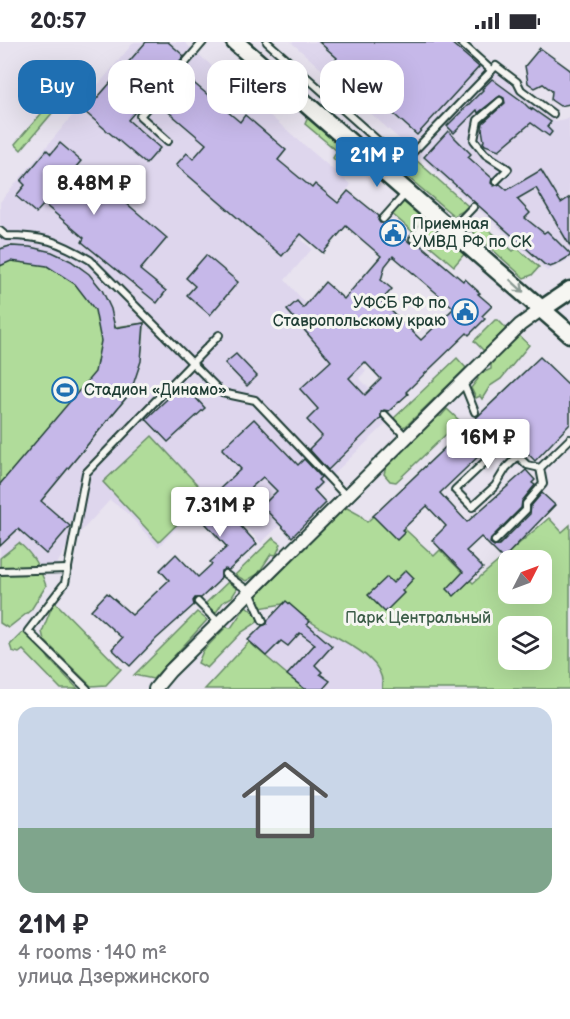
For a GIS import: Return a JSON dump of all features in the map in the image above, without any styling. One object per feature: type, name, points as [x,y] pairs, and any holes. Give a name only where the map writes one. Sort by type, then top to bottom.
[{"type":"main road","points":[[235,42],[386,178],[408,192],[452,230],[483,263],[570,334]]},
{"type":"main road","points":[[542,309],[570,290]]},
{"type":"street","points":[[155,689],[170,671],[520,325],[542,309]]},
{"type":"lane","points":[[168,141],[140,116],[203,42]]},
{"type":"lane","points":[[267,42],[403,163]]},
{"type":"lane","points":[[460,42],[491,70]]},
{"type":"lane","points":[[386,178],[496,66],[518,82],[521,90],[553,114]]},
{"type":"lane","points":[[496,181],[507,170],[485,154],[474,140],[478,120],[500,101]]},
{"type":"lane","points":[[383,219],[408,192]]},
{"type":"lane","points":[[452,230],[473,207]]},
{"type":"lane","points":[[413,239],[434,214]]},
{"type":"lane","points":[[0,231],[6,236],[34,236],[64,244],[90,260],[222,393],[255,400],[346,496]]},
{"type":"lane","points":[[87,689],[28,631],[65,583],[86,473],[219,335]]},
{"type":"lane","points":[[463,381],[475,412]]},
{"type":"lane","points":[[385,415],[406,437]]},
{"type":"lane","points":[[540,468],[570,439]]},
{"type":"lane","points":[[518,456],[506,468],[495,486],[472,507],[455,490],[503,445],[508,446],[518,456],[527,465],[540,468]]},
{"type":"lane","points":[[495,541],[526,510],[526,504],[543,484],[540,468]]},
{"type":"lane","points":[[0,571],[68,569]]},
{"type":"lane","points":[[225,574],[250,592],[263,621]]},
{"type":"lane","points":[[198,602],[219,623]]},
{"type":"shaded area","points":[[134,42],[184,42],[207,62],[207,114],[268,114],[351,185],[302,240],[312,249],[285,280],[366,371],[359,378],[370,389],[365,394],[389,421],[261,543],[213,492],[158,547],[127,513],[110,500],[66,548],[51,575],[18,545],[0,565],[0,202],[74,114],[96,114],[96,87],[108,73],[108,114],[195,114],[195,60],[119,60]]},
{"type":"shaded area","points":[[291,42],[453,42],[490,74],[496,69],[510,79],[513,88],[555,121],[569,118],[570,259],[547,271],[371,114],[404,114],[404,60],[320,60],[320,68]]},
{"type":"shaded area","points":[[288,602],[310,622],[359,650],[398,684],[395,689],[304,689],[249,642]]},
{"type":"green space","points":[[41,114],[51,114],[21,150],[15,144]]},
{"type":"green space","points":[[308,117],[348,151],[354,162],[349,167],[340,166],[333,158],[337,151],[305,124]]},
{"type":"green space","points":[[416,160],[468,206],[454,216],[409,178],[406,173]]},
{"type":"green space","points":[[404,201],[424,218],[414,233],[391,213]]},
{"type":"green space","points":[[478,220],[513,251],[517,248],[539,267],[532,275],[524,278],[473,232],[472,227]]},
{"type":"green space","points":[[430,224],[465,253],[454,266],[421,238],[420,236]]},
{"type":"green space","name":"Стадион «Динамо»","points":[[10,246],[48,252],[79,267],[101,291],[115,327],[144,323],[140,362],[126,398],[16,531],[0,545],[0,249]]},
{"type":"green space","points":[[495,320],[505,327],[505,330],[484,351],[474,341]]},
{"type":"green space","points":[[517,334],[529,345],[501,379],[490,386],[482,399],[480,396],[476,398],[471,388],[478,379],[476,376],[491,369],[491,359]]},
{"type":"green space","points":[[457,358],[466,368],[406,426],[400,427],[394,418]]},
{"type":"green space","points":[[447,409],[460,421],[396,482],[390,481],[384,474],[387,463],[431,418],[441,416]]},
{"type":"green space","points":[[152,436],[207,495],[159,542],[103,482]]},
{"type":"green space","name":"Парк Центральный","points":[[347,508],[367,522],[382,508],[434,556],[440,550],[473,583],[498,562],[498,604],[552,604],[552,550],[512,550],[549,518],[562,532],[570,525],[570,689],[382,689],[382,677],[368,657],[307,619],[288,603],[260,608],[253,595],[339,511]]},
{"type":"green space","points":[[273,538],[281,544],[276,555],[271,554],[258,574],[246,581],[235,575]]},
{"type":"green space","points":[[19,543],[36,562],[46,586],[31,610],[8,628],[0,623],[0,558]]},
{"type":"green space","points":[[228,582],[237,589],[232,597],[223,602],[215,614],[204,605]]},
{"type":"green space","points":[[54,601],[121,669],[106,685],[91,686],[44,640],[42,632]]},
{"type":"green space","points":[[246,606],[259,617],[256,623],[242,632],[207,668],[198,663],[203,651],[226,627],[231,628]]},
{"type":"green space","points":[[197,612],[207,620],[153,679],[134,675]]},
{"type":"green space","points":[[27,628],[38,640],[49,659],[78,689],[61,689],[23,650],[19,653],[12,651],[10,645]]},
{"type":"green space","points":[[249,642],[304,689],[205,689]]},
{"type":"building","points":[[146,42],[168,42],[184,56],[180,60],[130,60]]},
{"type":"building","points":[[319,42],[450,42],[479,67],[417,135],[394,114],[404,114],[404,60],[336,60],[337,58]]},
{"type":"building","points":[[540,48],[570,70],[570,104],[560,106],[551,100],[552,91],[543,84],[535,88],[528,83],[525,66]]},
{"type":"building","points":[[492,79],[532,111],[531,108],[551,122],[547,127],[552,132],[549,136],[531,123],[499,150],[485,145],[483,123],[505,103],[504,98],[500,96],[478,113],[477,110],[454,133],[447,126]]},
{"type":"building","points":[[195,84],[207,94],[207,114],[230,114],[240,122],[245,115],[286,150],[278,160],[312,188],[315,184],[338,203],[348,191],[379,216],[380,223],[387,222],[410,243],[417,242],[463,281],[465,279],[492,306],[482,316],[485,319],[469,335],[467,333],[389,411],[381,412],[381,418],[328,470],[309,449],[322,436],[307,420],[318,409],[300,389],[331,361],[287,310],[297,301],[303,308],[325,282],[344,299],[381,256],[346,226],[323,253],[301,234],[282,256],[176,165],[187,153],[193,159],[206,144],[171,114],[195,114]],"holes":[[[393,256],[454,308],[421,340],[381,301],[392,289],[381,280],[385,266]],[[365,362],[381,379],[365,395],[349,378]]]},
{"type":"building","points":[[108,86],[108,114],[133,114],[128,120],[160,148],[146,164],[87,114],[96,114],[96,99]]},
{"type":"building","points":[[448,131],[471,154],[468,157],[492,178],[491,183],[494,186],[500,184],[507,190],[541,170],[561,203],[570,197],[570,246],[536,188],[517,199],[530,213],[525,218],[544,233],[547,231],[570,256],[550,267],[545,265],[424,157]]},
{"type":"building","points":[[60,143],[81,161],[76,167],[115,200],[118,196],[167,238],[140,270],[166,291],[157,303],[82,242],[84,238],[44,204],[36,213],[16,196],[25,185],[21,181],[47,150],[51,154]]},
{"type":"building","points":[[10,246],[30,247],[52,252],[71,261],[89,274],[102,290],[111,309],[115,328],[144,323],[141,361],[126,398],[41,501],[70,526],[46,554],[18,529],[0,546],[0,484],[95,372],[101,341],[95,310],[75,284],[47,266],[11,261],[0,266],[0,249]]},
{"type":"building","points":[[206,255],[238,282],[210,315],[187,295],[195,286],[186,278]]},
{"type":"building","points":[[236,354],[257,376],[247,386],[225,363]]},
{"type":"building","points":[[540,357],[570,386],[570,424],[535,461],[506,430],[440,493],[467,522],[526,470],[535,480],[532,483],[535,485],[522,501],[521,508],[491,538],[490,543],[494,546],[499,545],[530,514],[531,506],[542,493],[555,505],[512,550],[498,550],[498,554],[481,537],[466,551],[483,568],[454,596],[447,589],[463,572],[432,540],[446,526],[427,506],[402,530],[405,532],[397,540],[373,516]]},
{"type":"building","points":[[183,384],[205,408],[168,442],[146,419]]},
{"type":"building","points":[[254,419],[298,465],[304,459],[321,477],[318,480],[321,483],[314,490],[326,503],[292,537],[262,506],[277,491],[263,477],[226,510],[257,544],[229,570],[221,571],[218,582],[201,598],[195,598],[194,605],[130,666],[112,649],[122,638],[91,610],[107,593],[132,615],[169,580],[160,570],[176,554],[198,577],[227,547],[195,512],[241,469],[222,449]]},
{"type":"building","points":[[406,570],[414,578],[402,591],[404,593],[385,612],[368,595],[387,577],[393,583]]},
{"type":"building","points":[[286,601],[332,646],[315,665],[322,672],[320,674],[330,681],[323,689],[305,689],[287,675],[315,644],[300,633],[288,646],[281,641],[266,656],[248,640],[267,624]]},
{"type":"place","name":"Приемная УМВД РФ по СК","points":[[393,233]]},
{"type":"place","name":"УФСБ РФ по Ставропольскому краю","points":[[465,312]]},
{"type":"place","name":"Стадион «Динамо»","points":[[65,390]]}]
